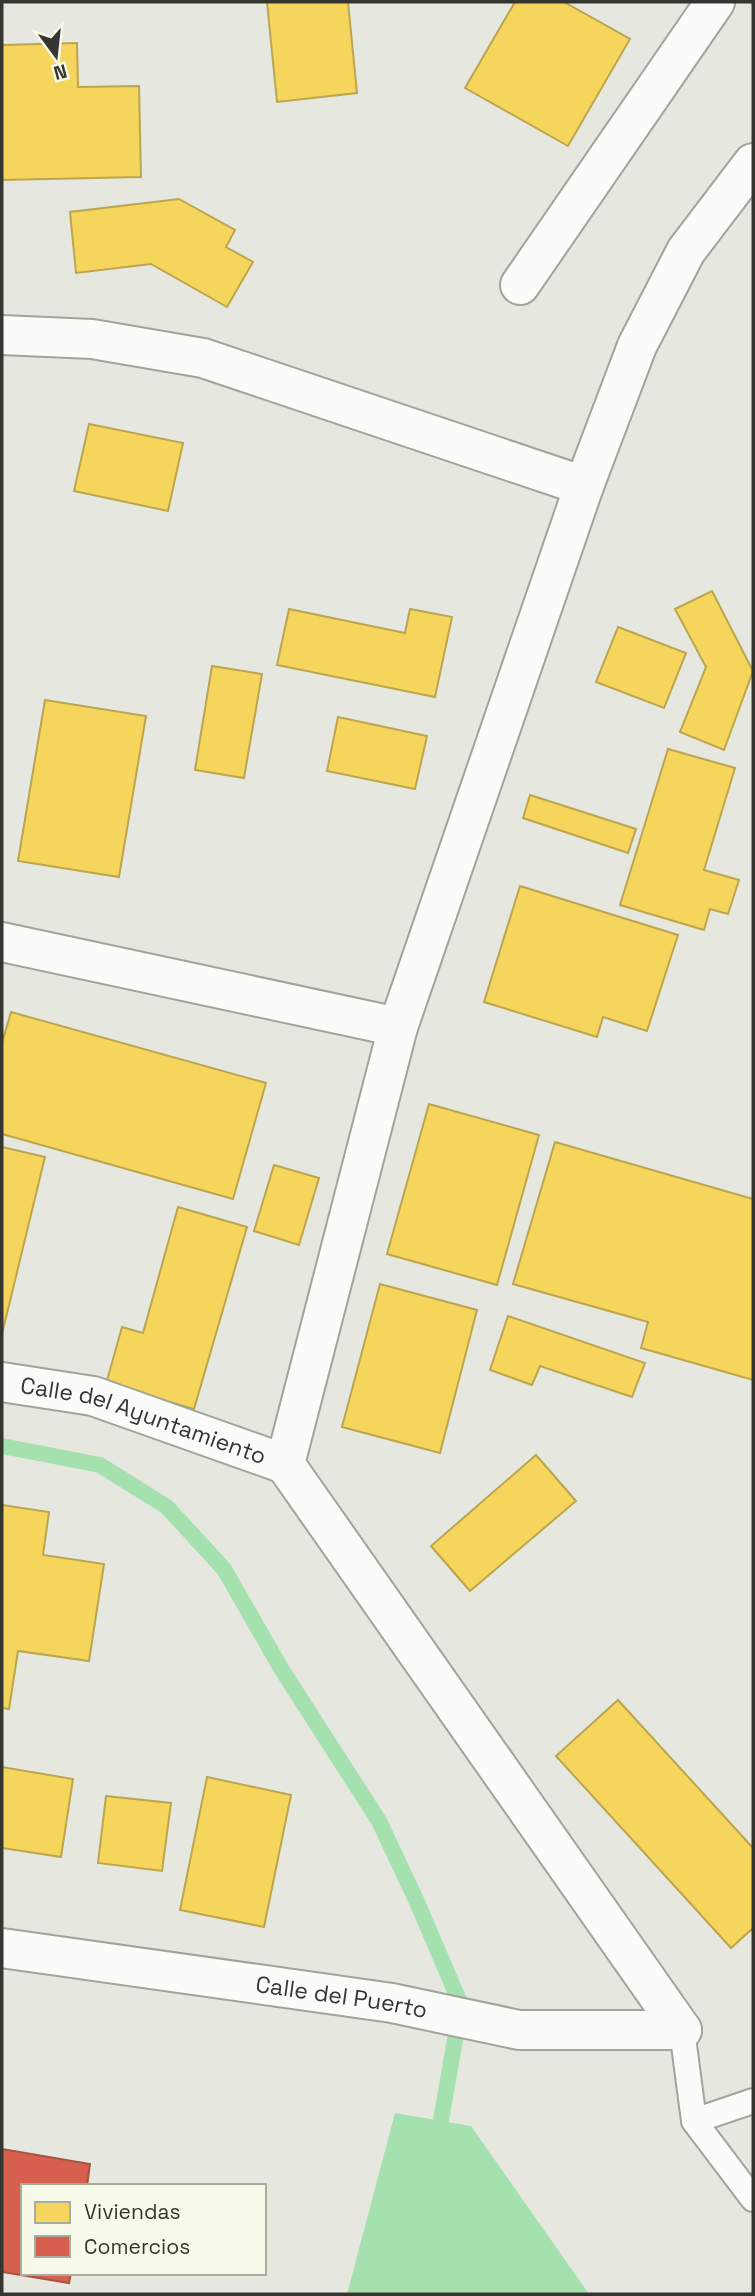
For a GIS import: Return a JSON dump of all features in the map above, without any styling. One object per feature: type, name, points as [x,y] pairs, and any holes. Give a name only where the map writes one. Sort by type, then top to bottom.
[{"type":"street","points":[[520,285],[715,2]]},
{"type":"street","points":[[681,2030],[285,1464],[398,1027],[584,486],[637,346],[686,251],[753,163]]},
{"type":"street","points":[[2,335],[92,339],[204,358],[584,486]]},
{"type":"street","points":[[2,942],[398,1027]]},
{"type":"street","name":"Calle del Ayuntamiento","points":[[2,1382],[93,1396],[285,1464]]},
{"type":"street","name":"Calle del Puerto","points":[[2,1948],[393,2003],[519,2030],[681,2030]]},
{"type":"lane","points":[[681,2030],[694,2122],[753,2199]]},
{"type":"lane","points":[[694,2122],[753,2101]]},
{"type":"shaded area","points":[[395,2113],[471,2126],[589,2294],[347,2294]]},
{"type":"building: Viviendas","points":[[267,2],[348,2],[357,93],[277,102]]},
{"type":"building: Viviendas","points":[[515,2],[564,2],[630,39],[568,146],[465,88]]},
{"type":"building: Viviendas","points":[[77,43],[78,87],[139,86],[141,177],[2,180],[2,45]]},
{"type":"building: Viviendas","points":[[179,199],[235,230],[226,247],[253,262],[227,307],[151,264],[76,273],[70,212]]},
{"type":"building: Viviendas","points":[[89,424],[183,443],[168,511],[74,491]]},
{"type":"building: Viviendas","points":[[712,591],[753,671],[724,750],[680,732],[706,667],[675,609]]},
{"type":"building: Viviendas","points":[[289,609],[405,633],[410,609],[452,617],[435,697],[277,665]]},
{"type":"building: Viviendas","points":[[618,627],[686,653],[664,708],[596,682]]},
{"type":"building: Viviendas","points":[[212,666],[262,674],[244,778],[195,770]]},
{"type":"building: Viviendas","points":[[45,700],[146,716],[119,877],[18,861]]},
{"type":"building: Viviendas","points":[[338,717],[427,736],[415,789],[327,771]]},
{"type":"building: Viviendas","points":[[668,749],[735,768],[704,870],[739,880],[728,914],[710,909],[704,930],[620,905]]},
{"type":"building: Viviendas","points":[[530,795],[636,829],[628,853],[523,818]]},
{"type":"building: Viviendas","points":[[520,886],[678,935],[647,1031],[603,1017],[597,1037],[484,1002]]},
{"type":"building: Viviendas","points":[[11,1012],[266,1083],[233,1199],[2,1134],[2,1043]]},
{"type":"building: Viviendas","points":[[429,1104],[539,1135],[497,1285],[387,1254]]},
{"type":"building: Viviendas","points":[[555,1142],[753,1199],[753,1380],[641,1348],[648,1322],[513,1284]]},
{"type":"building: Viviendas","points":[[2,1147],[45,1157],[2,1334]]},
{"type":"building: Viviendas","points":[[274,1165],[319,1178],[299,1245],[254,1231]]},
{"type":"building: Viviendas","points":[[178,1207],[247,1227],[194,1409],[106,1384],[122,1327],[143,1333]]},
{"type":"building: Viviendas","points":[[380,1284],[477,1310],[440,1453],[342,1427]]},
{"type":"building: Viviendas","points":[[508,1316],[645,1363],[632,1397],[540,1366],[532,1385],[490,1370]]},
{"type":"building: Viviendas","points":[[536,1455],[576,1501],[470,1591],[431,1546]]},
{"type":"building: Viviendas","points":[[2,1505],[49,1512],[43,1555],[104,1564],[89,1661],[18,1651],[9,1709],[2,1708]]},
{"type":"building: Viviendas","points":[[618,1700],[753,1848],[753,1928],[731,1948],[556,1756]]},
{"type":"building: Viviendas","points":[[2,1767],[73,1779],[61,1857],[2,1848]]},
{"type":"building: Viviendas","points":[[207,1777],[291,1795],[264,1927],[180,1910]]},
{"type":"building: Viviendas","points":[[106,1796],[171,1803],[162,1871],[98,1863]]},
{"type":"building: Comercios","points":[[2,2149],[90,2164],[87,2184],[21,2184],[21,2275],[71,2275],[69,2283],[2,2272]]},
{"type":"waterway","points":[[2,1446],[100,1465],[167,1507],[224,1569],[282,1670],[379,1821],[461,2005],[441,2120]]}]
